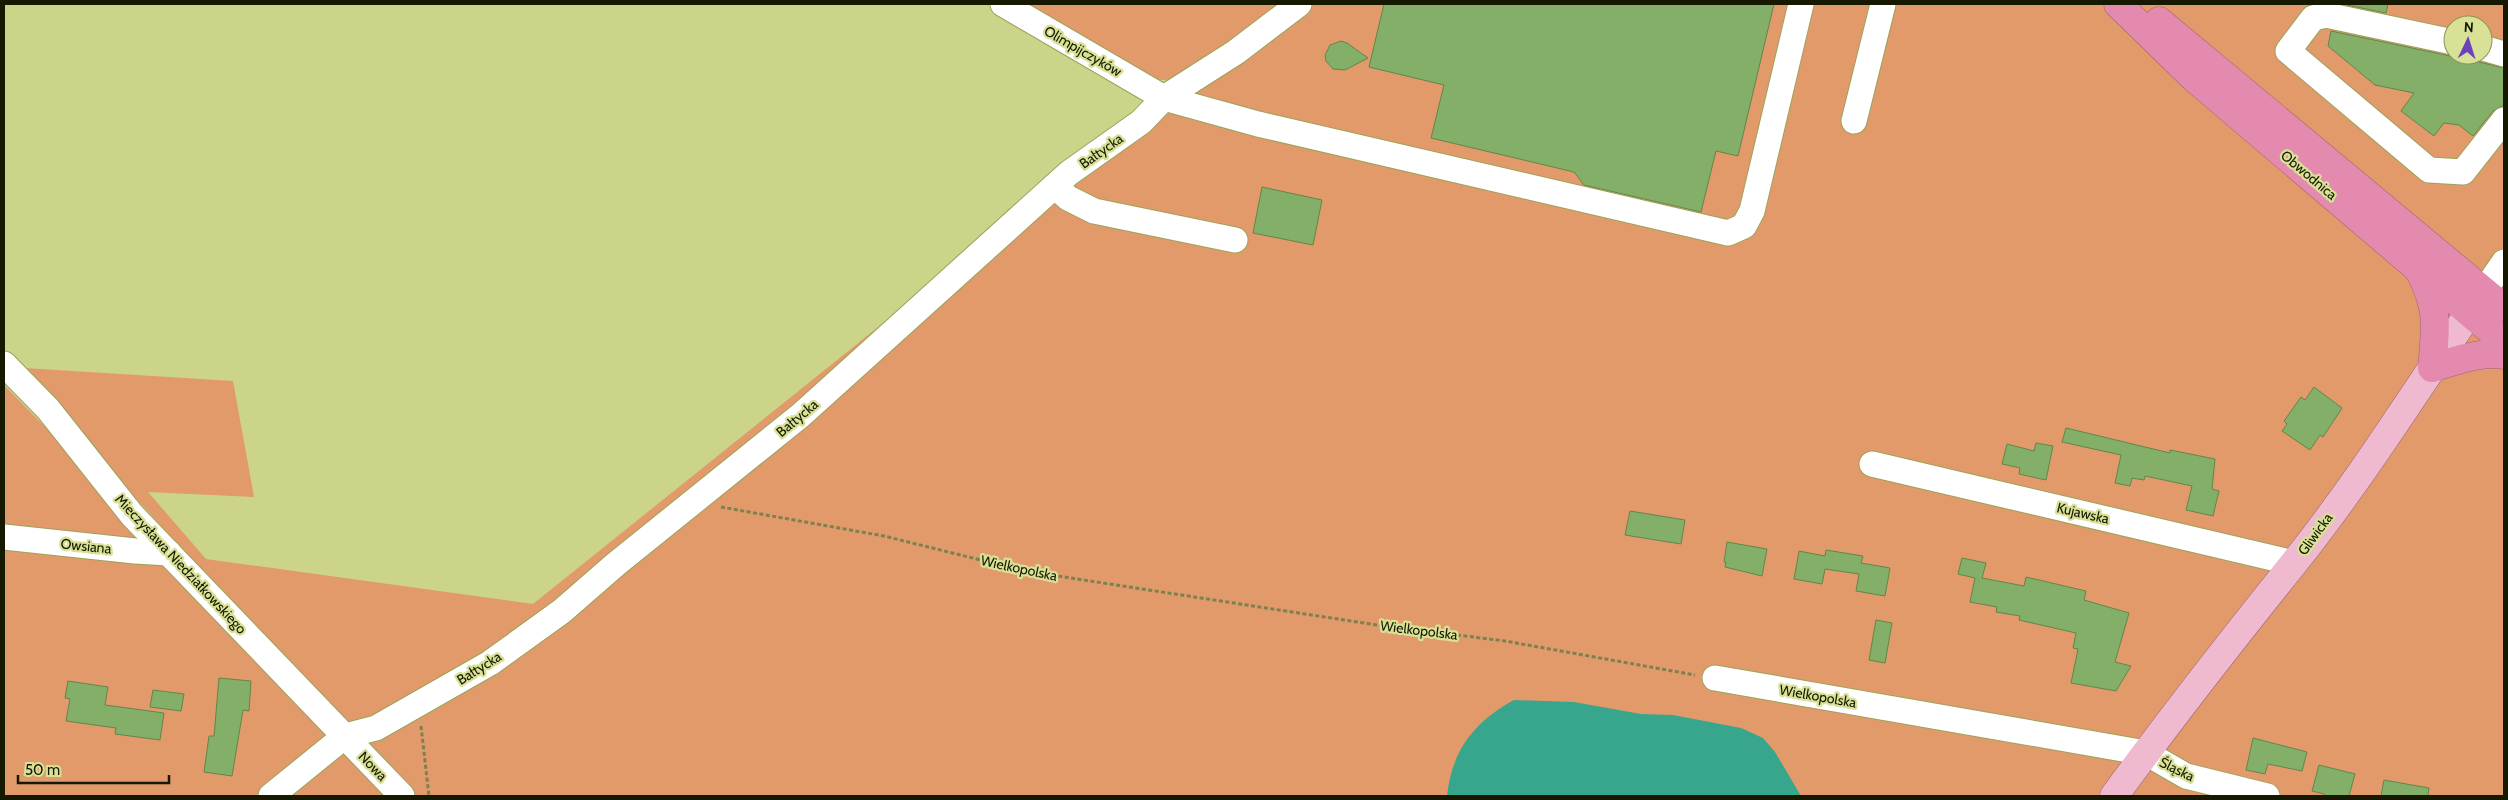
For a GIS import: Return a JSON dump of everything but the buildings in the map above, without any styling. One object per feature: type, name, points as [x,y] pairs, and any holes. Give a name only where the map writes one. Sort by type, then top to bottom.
[{"type":"highway","name":"Obwodnica","points":[[2118,4],[2194,78],[2416,264],[2486,304]]},
{"type":"highway","name":"Obwodnica","points":[[2139,4],[2486,304],[2504,342]]},
{"type":"highway","points":[[2416,264],[2431,294],[2435,318],[2432,368],[2465,358],[2494,353],[2504,354]]},
{"type":"main road","name":"Gliwicka","points":[[2114,796],[2265,596],[2294,563],[2376,450],[2432,368],[2486,304]]},
{"type":"street","name":"Olimpijczyków","points":[[1002,4],[1164,98],[1258,124],[1728,233],[1744,226],[1752,211],[1801,4]]},
{"type":"street","name":"Bałtycka","points":[[271,796],[344,736],[376,728],[424,701],[490,662],[562,611],[801,415],[1055,186],[1141,122],[1164,98],[1236,52],[1299,4]]},
{"type":"street","points":[[1854,121],[1883,4]]},
{"type":"street","points":[[2443,40],[2326,15],[2313,18],[2288,51],[2429,170],[2462,172],[2504,120]]},
{"type":"street","points":[[1055,186],[1068,198],[1094,211],[1235,240]]},
{"type":"street","name":"Gliwicka","points":[[2486,304],[2504,262]]},
{"type":"street","name":"Mieczysława Niedziałkowskiego","points":[[4,364],[48,409],[132,515],[344,736]]},
{"type":"street","name":"Kujawska","points":[[1872,464],[2294,563]]},
{"type":"street","name":"Owsiana","points":[[4,537],[169,553]]},
{"type":"street","name":"Wielkopolska","points":[[1715,678],[2146,753]]},
{"type":"street","name":"Nowa","points":[[344,736],[402,796]]},
{"type":"street","name":"Śląska","points":[[2146,753],[2186,776],[2267,796]]},
{"type":"path","name":"Wielkopolska","points":[[694,502],[884,536],[1025,571],[1377,625],[1505,641],[1715,678]]},
{"type":"path","points":[[424,701],[422,742],[429,796]]},
{"type":"shaded area","points":[[1020,4],[1279,4],[1182,80],[1154,80]]},
{"type":"shaded area","points":[[1289,4],[2504,4],[2504,796],[4,796],[4,385],[86,469],[349,729],[128,490],[24,368],[233,381],[254,497],[148,492],[206,559],[533,604],[1034,202]]},
{"type":"water","points":[[1514,700],[1574,702],[1641,714],[1673,715],[1741,728],[1763,738],[1775,752],[1801,796],[1447,796],[1454,765],[1467,739],[1487,718]]}]
